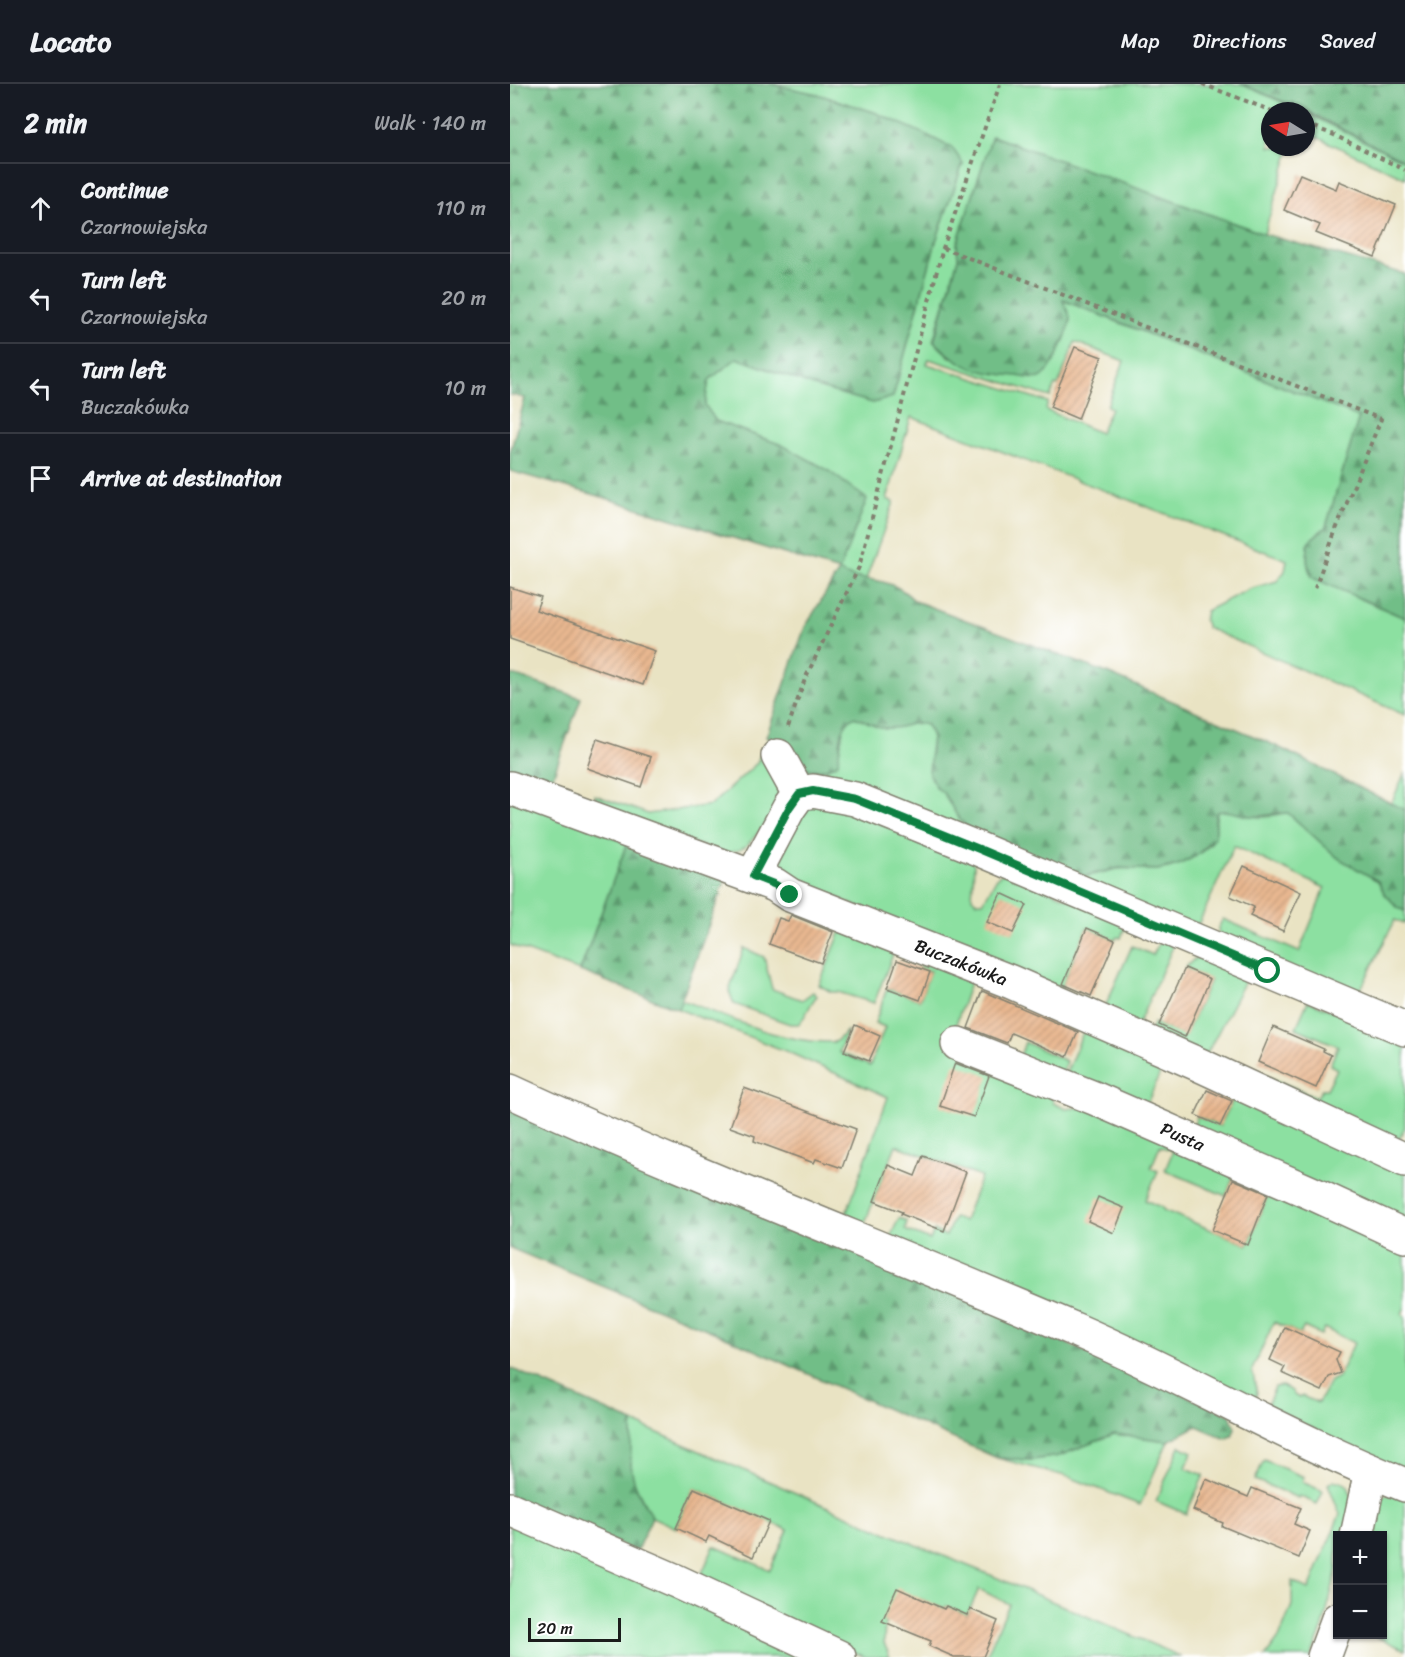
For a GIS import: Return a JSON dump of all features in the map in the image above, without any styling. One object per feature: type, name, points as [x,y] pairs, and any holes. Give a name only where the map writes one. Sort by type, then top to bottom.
[{"type":"street","points":[[777,756],[799,794]]},
{"type":"street","name":"Buczakówka","points":[[510,788],[753,876],[776,885],[790,895],[989,973],[1094,1018],[1405,1160]]},
{"type":"street","points":[[753,876],[789,808],[799,794],[813,791],[855,799],[1405,1029]]},
{"type":"street","name":"Pusta","points":[[958,1044],[1094,1098],[1405,1236]]},
{"type":"street","points":[[510,1091],[668,1162],[1077,1330],[1215,1394],[1254,1416],[1405,1485]]},
{"type":"street","points":[[1358,1531],[1371,1471]]},
{"type":"street","points":[[510,1509],[676,1581],[839,1657]]},
{"type":"street","points":[[1324,1657],[1333,1633]]},
{"type":"path","points":[[777,756],[805,679],[859,567],[943,248],[1000,84]]},
{"type":"path","points":[[1202,84],[1261,107]]},
{"type":"path","points":[[1315,128],[1405,170]]},
{"type":"path","points":[[943,248],[1381,419],[1315,588]]},
{"type":"green space","points":[[510,84],[771,84],[817,94],[874,112],[952,148],[963,163],[936,241],[893,397],[873,403],[817,387],[737,358],[709,380],[705,405],[716,421],[782,445],[826,469],[867,499],[839,571],[602,497],[510,471],[510,453],[525,398],[510,395]]},
{"type":"green space","points":[[771,84],[1241,84],[1282,102],[1261,102],[1261,156],[1288,156],[1264,234],[992,136],[957,244],[958,259],[933,341],[950,357],[1047,373],[1066,334],[1062,300],[1359,417],[1326,527],[1309,541],[1308,565],[1313,578],[1405,618],[1405,715],[1207,628],[1204,620],[1206,611],[1249,589],[1277,581],[1285,571],[1287,560],[911,417],[887,499],[894,502],[866,579],[848,577],[839,571],[782,445],[716,421],[704,405],[709,380],[737,358],[817,387],[873,403],[893,397],[936,241],[963,163],[874,112],[817,94]],"holes":[[[1075,342],[1124,361],[1107,406],[1111,408],[1100,433],[1046,410],[1048,402],[927,364],[929,359],[1050,397],[1055,385],[1058,386]]]},
{"type":"green space","points":[[1241,84],[1405,84],[1405,161],[1315,116],[1315,102],[1284,102]]},
{"type":"green space","points":[[1315,117],[1405,161],[1405,178],[1315,136]]},
{"type":"green space","points":[[992,136],[1264,234],[1405,274],[1405,618],[1313,578],[1310,573],[1307,555],[1309,541],[1326,527],[1359,417],[1063,300],[1070,317],[1067,331],[1055,360],[1040,378],[1031,379],[971,368],[944,351],[934,341],[958,259],[957,244]]},
{"type":"green space","points":[[839,571],[850,576],[890,584],[915,601],[1107,673],[1274,745],[1405,810],[1405,911],[1398,908],[1384,893],[1378,881],[1338,858],[1288,813],[1255,816],[1217,812],[1215,838],[1196,856],[1178,865],[1157,870],[1119,868],[1077,878],[970,830],[959,819],[944,794],[935,786],[929,773],[932,737],[927,725],[883,728],[853,717],[842,732],[838,763],[816,770],[799,765],[766,737],[805,627]]},
{"type":"green space","points":[[510,674],[581,698],[547,793],[510,779]]},
{"type":"green space","points":[[853,717],[883,728],[915,724],[927,725],[932,737],[930,751],[935,786],[944,794],[970,830],[818,781],[801,767],[817,771],[827,769],[839,751],[843,728]]},
{"type":"green space","points":[[760,755],[774,777],[778,802],[757,834],[739,850],[725,853],[596,813],[595,795],[648,814],[711,805],[757,763]]},
{"type":"green space","points":[[1405,772],[1405,810],[1391,804]]},
{"type":"green space","points":[[510,795],[627,843],[580,971],[510,945]]},
{"type":"green space","points":[[818,802],[972,855],[974,866],[972,898],[977,902],[983,902],[998,876],[1005,873],[1131,923],[1128,930],[1124,929],[1121,938],[1117,937],[1115,940],[1087,928],[1058,996],[779,872],[785,848],[796,823],[806,810]]},
{"type":"green space","points":[[1226,810],[1259,817],[1288,813],[1338,858],[1378,881],[1398,908],[1405,911],[1405,924],[1395,920],[1356,999],[1220,943],[1218,928],[1223,919],[1299,952],[1325,888],[1234,846],[1200,921],[1193,931],[1077,878],[1122,868],[1161,869],[1196,856],[1214,839],[1217,812]]},
{"type":"green space","points":[[627,843],[726,878],[678,1009],[580,971]]},
{"type":"green space","points":[[841,931],[894,952],[874,1003],[831,992],[819,985]]},
{"type":"green space","points":[[1161,939],[1171,944],[1172,949],[1136,1029],[1104,1009],[1132,946],[1153,955]]},
{"type":"green space","points":[[744,948],[764,957],[772,989],[802,1000],[813,992],[817,996],[799,1024],[790,1024],[734,1004],[729,991]]},
{"type":"green space","points":[[928,956],[973,974],[953,1033],[1051,1087],[1053,1103],[1066,1109],[1092,1106],[1237,1168],[1226,1196],[1165,1170],[1173,1151],[1160,1146],[1151,1168],[1158,1171],[1145,1200],[1163,1210],[1248,1245],[1270,1189],[1405,1247],[1405,1307],[1402,1314],[1405,1316],[1405,1474],[1267,1406],[1275,1387],[1282,1386],[1299,1398],[1302,1396],[1318,1403],[1330,1381],[1338,1377],[1354,1343],[1324,1328],[1321,1335],[1304,1327],[1300,1334],[1274,1322],[1252,1370],[1257,1393],[1254,1401],[887,1244],[899,1218],[907,1221],[905,1230],[930,1240],[934,1231],[946,1236],[954,1217],[964,1221],[981,1177],[896,1145],[860,1235],[841,1228],[888,1097],[788,1052],[678,1009],[682,1000],[776,1034],[815,1042],[835,1042],[848,1030],[839,1052],[870,1066],[885,1027],[875,1023],[887,988],[920,1000],[930,971],[918,968]]},
{"type":"green space","points":[[1200,956],[1242,971],[1245,981],[1205,1057],[1148,1035],[1154,1023],[1185,1036],[1210,980],[1185,968]]},
{"type":"green space","points":[[1308,1001],[1405,1040],[1405,1127],[1395,1148],[1263,1082],[1266,1076],[1317,1097],[1322,1089],[1327,1089],[1337,1069],[1330,1065],[1338,1046],[1296,1028]]},
{"type":"green space","points":[[1087,1023],[1166,1059],[1147,1104],[1194,1125],[1197,1116],[1220,1126],[1232,1102],[1207,1090],[1212,1080],[1405,1169],[1405,1230],[1019,1059],[1025,1042],[1066,1061],[1063,1072],[1066,1073]]},
{"type":"green space","points":[[510,1099],[1230,1415],[1235,1428],[1232,1436],[1226,1439],[1197,1426],[1168,1441],[1114,1434],[1059,1456],[1032,1460],[997,1458],[721,1335],[510,1248]]},
{"type":"green space","points":[[510,1368],[633,1422],[631,1461],[634,1482],[652,1517],[636,1552],[510,1496]]},
{"type":"green space","points":[[633,1422],[892,1535],[1182,1657],[986,1657],[1009,1604],[979,1589],[967,1615],[946,1606],[944,1609],[921,1599],[885,1622],[884,1643],[890,1657],[865,1657],[699,1580],[714,1546],[770,1570],[788,1530],[694,1488],[676,1528],[652,1517],[631,1477],[630,1449]]},
{"type":"green space","points":[[1114,1434],[1168,1441],[1140,1505],[1069,1477],[997,1458],[1032,1460],[1059,1456]]},
{"type":"green space","points":[[1180,1446],[1192,1452],[1186,1468],[1204,1475],[1186,1514],[1156,1501]]},
{"type":"green space","points":[[1264,1460],[1304,1477],[1302,1482],[1323,1491],[1317,1504],[1255,1480]]},
{"type":"green space","points":[[1341,1481],[1348,1486],[1352,1498],[1347,1531],[1333,1531],[1333,1586],[1323,1627],[1311,1657],[1265,1657],[1279,1638],[1292,1605],[1292,1581],[1309,1589],[1340,1514],[1328,1484]]},
{"type":"green space","points":[[1390,1493],[1405,1495],[1405,1650],[1382,1639],[1387,1639],[1387,1531],[1366,1531],[1379,1498]]},
{"type":"green space","points":[[510,1515],[826,1657],[510,1657]]},
{"type":"building","points":[[1300,174],[1336,189],[1339,181],[1396,205],[1375,257],[1316,233],[1320,225],[1284,210]]},
{"type":"building","points":[[1075,347],[1102,357],[1078,419],[1050,407]]},
{"type":"building","points":[[510,587],[541,597],[536,610],[655,651],[643,685],[510,639]]},
{"type":"building","points":[[597,739],[651,757],[641,787],[587,768]]},
{"type":"building","points":[[1244,866],[1301,892],[1283,931],[1250,916],[1254,907],[1230,896]]},
{"type":"building","points":[[1001,893],[1027,905],[1013,933],[987,922]]},
{"type":"building","points":[[791,915],[833,932],[821,963],[769,944],[779,918],[788,921]]},
{"type":"building","points":[[1087,928],[1115,940],[1091,996],[1063,984]]},
{"type":"building","points":[[897,960],[930,972],[920,1000],[887,988]]},
{"type":"building","points":[[1185,968],[1210,979],[1185,1037],[1159,1025]]},
{"type":"building","points":[[982,991],[1078,1032],[1067,1057],[1011,1033],[1007,1043],[968,1028]]},
{"type":"building","points":[[855,1025],[880,1036],[869,1061],[844,1051]]},
{"type":"building","points":[[1273,1027],[1324,1049],[1323,1051],[1331,1055],[1316,1088],[1258,1062]]},
{"type":"building","points":[[955,1063],[989,1076],[974,1117],[940,1106]]},
{"type":"building","points":[[744,1088],[856,1129],[842,1168],[816,1159],[814,1163],[754,1141],[755,1136],[730,1127]]},
{"type":"building","points":[[1207,1090],[1232,1101],[1220,1126],[1195,1115]]},
{"type":"building","points":[[923,1156],[966,1172],[944,1231],[874,1201],[888,1165],[915,1176]]},
{"type":"building","points":[[1233,1179],[1268,1194],[1248,1245],[1212,1230]]},
{"type":"building","points":[[1098,1197],[1124,1208],[1114,1233],[1088,1221]]},
{"type":"building","points":[[1285,1327],[1340,1352],[1336,1360],[1341,1373],[1329,1377],[1322,1391],[1282,1373],[1285,1367],[1270,1360]]},
{"type":"building","points":[[1206,1479],[1248,1497],[1252,1488],[1301,1508],[1294,1524],[1310,1531],[1299,1558],[1222,1526],[1223,1523],[1193,1510]]},
{"type":"building","points":[[694,1488],[769,1521],[753,1557],[709,1536],[706,1542],[676,1528]]},
{"type":"building","points":[[897,1588],[944,1609],[946,1606],[967,1615],[970,1609],[998,1621],[983,1657],[954,1657],[929,1646],[931,1641],[882,1621]]},
{"type":"route","points":[[790,895],[776,885],[753,876],[789,808],[799,794],[813,791],[830,793],[855,799],[989,853],[1268,971]]}]
